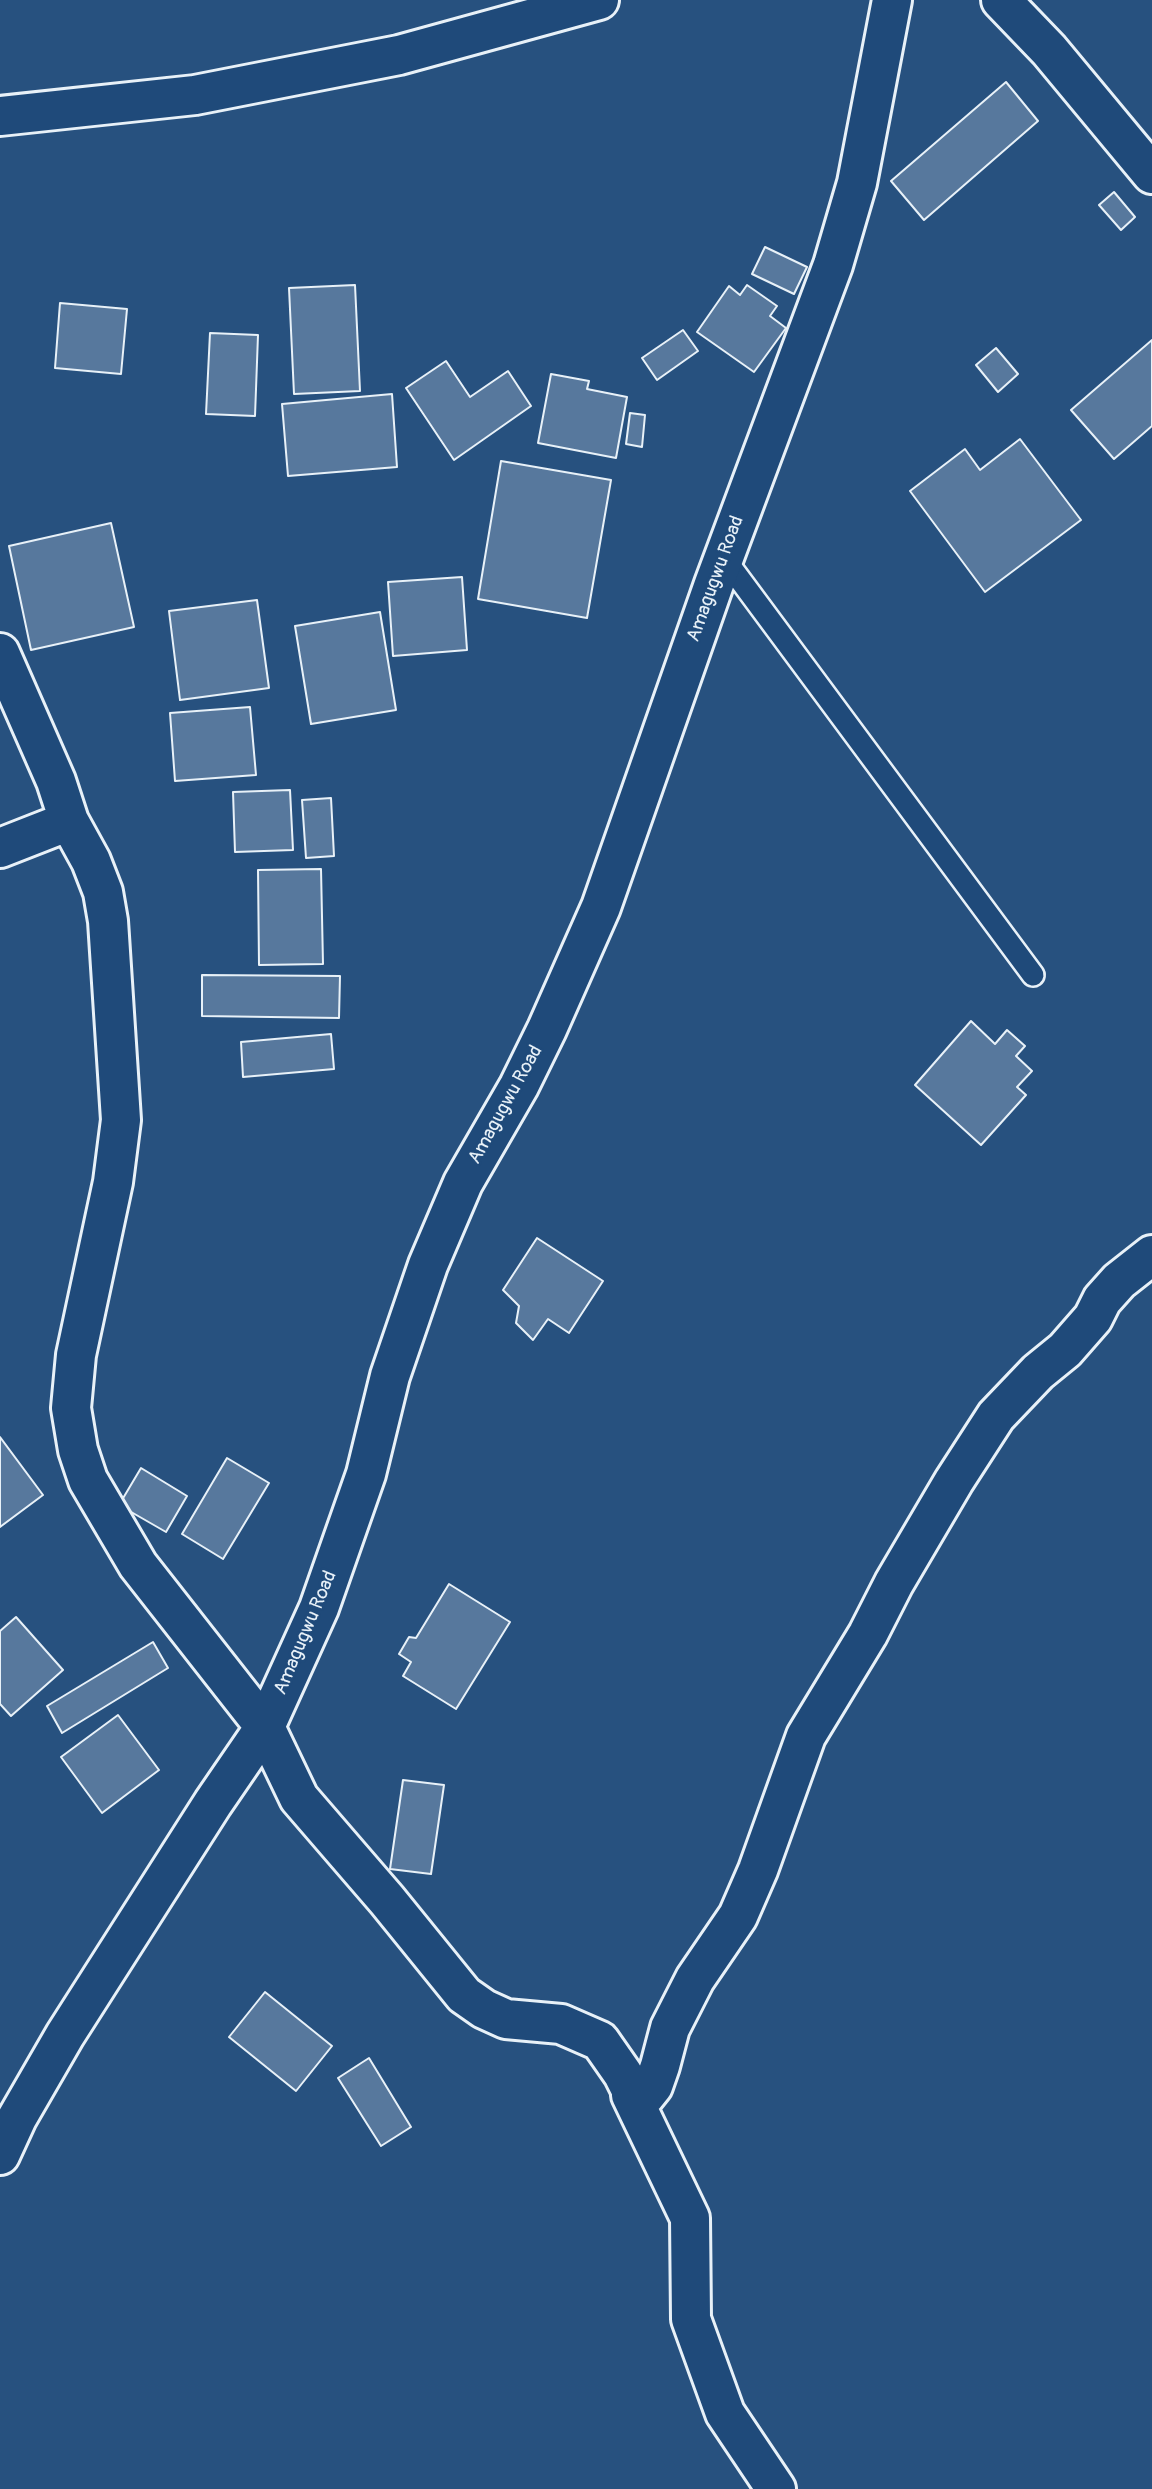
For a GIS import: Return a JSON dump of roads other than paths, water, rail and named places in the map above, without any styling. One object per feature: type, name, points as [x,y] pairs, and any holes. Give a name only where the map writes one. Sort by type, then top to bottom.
[{"type":"street","points":[[0,116],[209,92],[398,55],[599,0]]},
{"type":"street","name":"Amagugwu Road","points":[[0,2155],[17,2118],[87,2000],[265,1727],[319,1608],[366,1474],[390,1376],[428,1265],[463,1183],[519,1086],[574,972],[601,907],[724,558],[833,265],[857,183],[892,0]]},
{"type":"street","points":[[1001,0],[1049,50],[1152,174]]},
{"type":"street","points":[[0,653],[56,780],[69,821],[91,860],[105,901],[108,921],[121,1120],[113,1182],[76,1355],[71,1408],[78,1450],[88,1480],[138,1565],[265,1727],[299,1798],[378,1889],[464,1995],[484,2009],[506,2019],[561,2024],[600,2041],[623,2074],[690,2218],[691,2319],[720,2402],[776,2489]]},
{"type":"street","points":[[0,848],[69,821]]},
{"type":"street","points":[[631,2095],[639,2098],[645,2096],[653,2086],[670,2028],[695,1979],[737,1916],[758,1870],[806,1737],[972,1451],[996,1416],[1038,1372],[1065,1350],[1093,1318],[1102,1300],[1119,1280],[1152,1255]]},
{"type":"lane","points":[[724,558],[1033,975]]}]
